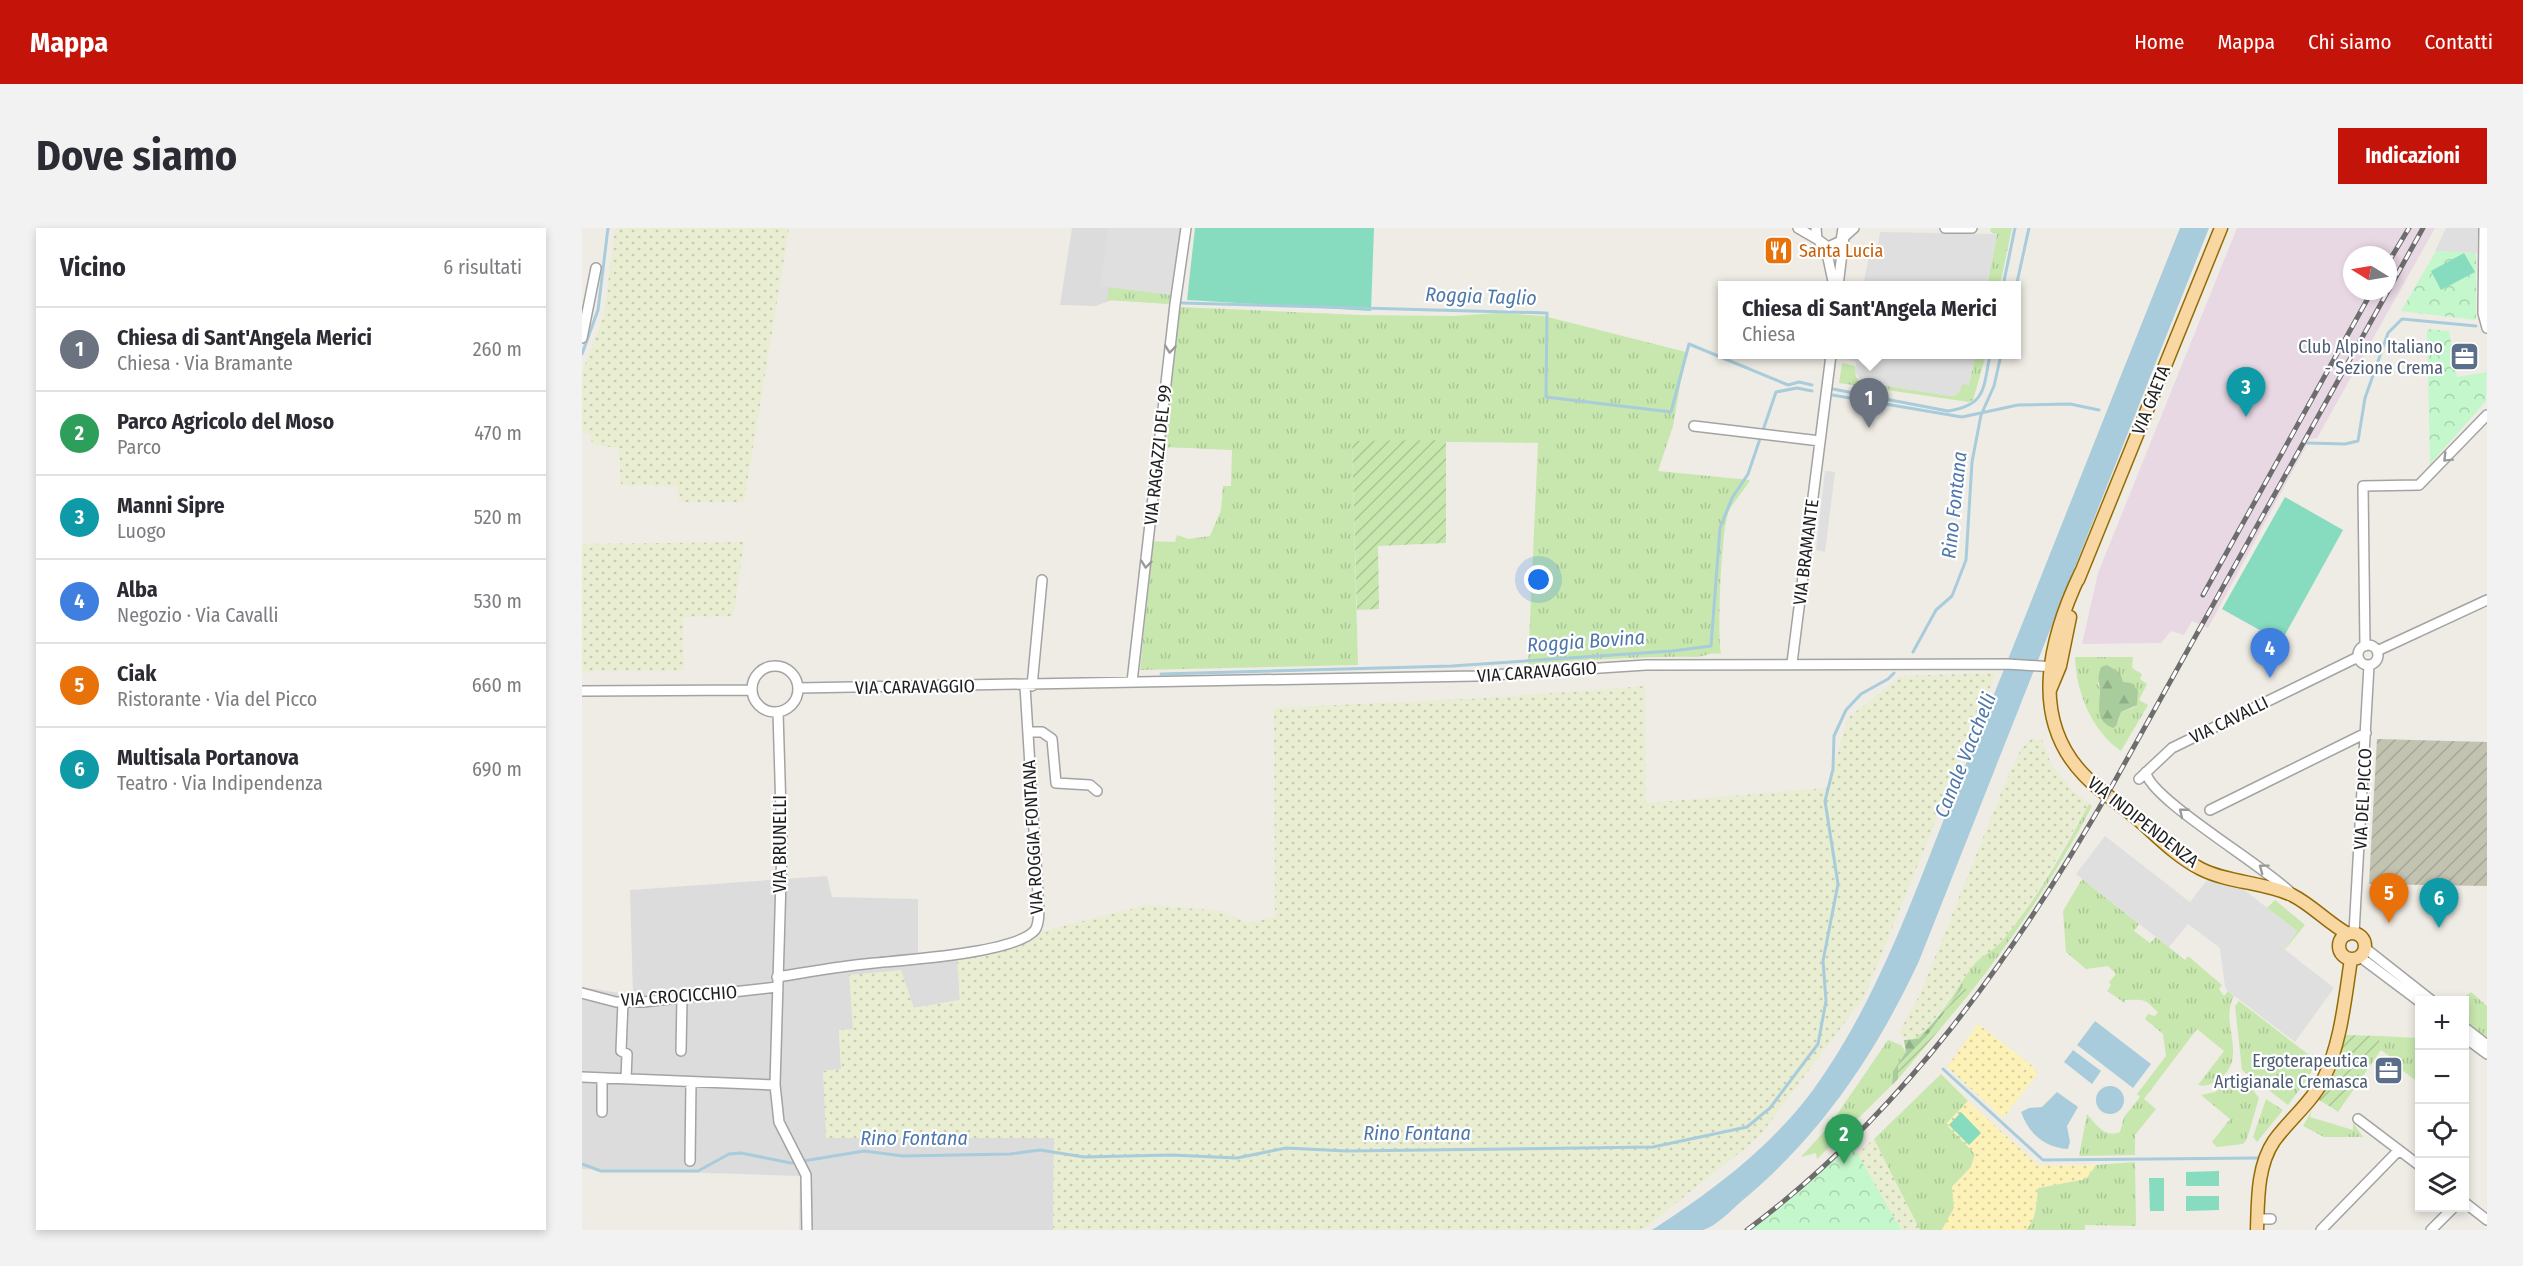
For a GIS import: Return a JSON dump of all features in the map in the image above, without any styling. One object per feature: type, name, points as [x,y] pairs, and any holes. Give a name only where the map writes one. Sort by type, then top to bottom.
[{"type":"main road","name":"VIA GAETA","points":[[2050,666],[2064,611],[2221,228]]},
{"type":"main road","name":"VIA GAETA","points":[[2050,666],[2081,572]]},
{"type":"main road","name":"VIA INDIPENDENZA","points":[[2050,666],[2049,703],[2057,735],[2076,766],[2091,782],[2177,854],[2212,874],[2280,890],[2294,896],[2351,933],[2362,937],[2359,954],[2343,956],[2332,933],[2280,890]]},
{"type":"main road","points":[[2339,945],[2351,933]]},
{"type":"main road","points":[[2257,1224],[2261,1174],[2268,1150],[2315,1092],[2330,1063],[2359,954]]},
{"type":"street","name":"VIA RAGAZZI DEL 99","points":[[1132,682],[1186,228]]},
{"type":"street","points":[[1798,228],[1818,241],[1833,247],[1844,232],[1854,228]]},
{"type":"street","points":[[1816,228],[1818,241],[1828,258],[1835,281]]},
{"type":"street","points":[[1945,228],[1972,228]]},
{"type":"street","points":[[2484,228],[2484,318],[2487,328]]},
{"type":"street","points":[[1837,281],[1844,232]]},
{"type":"street","points":[[582,338],[596,268]]},
{"type":"street","name":"VIA BRAMANTE","points":[[1792,663],[1830,359]]},
{"type":"street","points":[[2365,646],[2363,486],[2419,485],[2487,415]]},
{"type":"street","points":[[1694,426],[1820,441]]},
{"type":"street","points":[[1029,686],[1042,580]]},
{"type":"street","points":[[2377,651],[2487,600]]},
{"type":"street","points":[[2371,645],[2377,651],[2377,660],[2369,665],[2361,662],[2358,657],[2359,651],[2365,646],[2371,645]]},
{"type":"street","name":"VIA CAVALLI","points":[[2142,775],[2172,748],[2358,657]]},
{"type":"street","name":"VIA CARAVAGGIO","points":[[798,688],[1029,686],[1476,676],[1646,665],[1792,663],[2050,666]]},
{"type":"street","name":"VIA DEL PICCO","points":[[2351,933],[2369,665]]},
{"type":"street","points":[[778,666],[792,674],[798,688],[795,701],[778,712],[763,709],[752,690],[754,682],[763,670],[778,666]]},
{"type":"street","name":"VIA ROGGIA FONTANA","points":[[777,977],[873,963],[955,956],[1023,938],[1033,932],[1038,924],[1038,894],[1028,732],[1029,686]]},
{"type":"street","points":[[582,691],[752,690]]},
{"type":"street","name":"VIA BRUNELLI","points":[[777,977],[782,844],[778,712]]},
{"type":"street","name":"VIA ROGGIA FONTANA","points":[[1028,732],[1042,732],[1052,739],[1056,783],[1090,785],[1097,791]]},
{"type":"street","points":[[2210,810],[2366,734]]},
{"type":"street","name":"VIA INDIPENDENZA","points":[[2142,775],[2183,812],[2228,847],[2252,860],[2294,896]]},
{"type":"street","points":[[2359,954],[2425,996]]},
{"type":"street","points":[[2359,954],[2415,998]]},
{"type":"street","points":[[777,977],[775,1085],[779,1122],[806,1175],[807,1230]]},
{"type":"street","name":"VIA CROCICCHIO","points":[[582,993],[623,1002],[777,987]]},
{"type":"street","points":[[681,1050],[682,998]]},
{"type":"street","points":[[623,1002],[621,1051],[627,1054],[626,1079]]},
{"type":"street","points":[[2469,1031],[2487,1045]]},
{"type":"street","points":[[2469,1041],[2487,1054]]},
{"type":"street","points":[[582,1077],[775,1085]]},
{"type":"street","points":[[602,1078],[602,1112]]},
{"type":"street","points":[[690,1161],[691,1082]]},
{"type":"street","points":[[2358,1119],[2415,1163]]},
{"type":"street","points":[[2321,1230],[2399,1150]]},
{"type":"street","points":[[2469,1206],[2487,1220]]},
{"type":"street","points":[[2431,1230],[2449,1212]]},
{"type":"street","points":[[2257,1224],[2271,1219]]},
{"type":"shaded area","points":[[615,228],[789,228],[744,502],[679,502],[678,486],[621,485],[619,448],[592,445],[591,434],[582,433],[582,372],[604,315]]},
{"type":"shaded area","points":[[1072,228],[1180,228],[1170,304],[1112,300],[1095,306],[1060,305]]},
{"type":"shaded area","points":[[1108,228],[1180,228],[1172,295],[1100,286]]},
{"type":"shaded area","points":[[2237,228],[2435,228],[2397,296],[2397,246],[2343,246],[2343,300],[2395,300],[2317,438],[2310,439],[2208,628],[2192,621],[2184,635],[2171,631],[2161,643],[2082,644],[2098,573]]},
{"type":"shaded area","points":[[2446,228],[2478,228],[2477,253],[2435,251]]},
{"type":"shaded area","points":[[1880,232],[1997,234],[1988,281],[1864,281],[1871,245],[1878,246]]},
{"type":"shaded area","points":[[1974,359],[1969,385],[1963,384],[1959,393],[1950,396],[1862,382],[1855,372],[1856,362],[1849,360]]},
{"type":"shaded area","points":[[1825,471],[1835,472],[1825,552],[1816,550]]},
{"type":"shaded area","points":[[744,542],[733,616],[683,617],[684,671],[582,671],[582,544]]},
{"type":"shaded area","points":[[1996,673],[1864,997],[1758,1138],[1642,1230],[1053,1230],[1054,1138],[826,1138],[823,1071],[841,1069],[839,1030],[853,1029],[849,975],[901,970],[914,1008],[960,1000],[957,960],[1020,943],[1043,931],[1148,905],[1222,911],[1247,923],[1275,917],[1274,708],[1488,698],[1645,686],[1646,803],[1827,788],[1848,718],[1901,676]]},
{"type":"shaded area","points":[[2031,739],[2042,740],[2051,764],[2073,791],[2089,804],[2021,918],[1996,948],[1978,960],[1918,1038],[1907,1040],[1899,1033],[1920,994],[2003,788],[2021,749]]},
{"type":"shaded area","points":[[2377,739],[2487,742],[2487,886],[2369,884]]},
{"type":"shaded area","points":[[2105,836],[2190,902],[2208,879],[2243,889],[2297,931],[2284,949],[2334,988],[2295,1042],[2228,991],[2225,987],[2220,948],[2188,924],[2169,947],[2167,946],[2076,874]]},
{"type":"shaded area","points":[[827,876],[832,897],[918,899],[918,953],[957,951],[960,1000],[913,1008],[853,1030],[839,1030],[841,1069],[823,1071],[1054,1138],[1053,1230],[799,1230],[800,1176],[582,1169],[582,987],[633,995],[630,890]]},
{"type":"shaded area","points":[[1874,1139],[1920,1230],[1790,1230],[1789,1216]]},
{"type":"green space","points":[[1195,228],[1374,228],[1371,311],[1187,300]]},
{"type":"green space","points":[[1991,228],[2012,228],[2001,281],[1988,281],[1997,234],[1990,232]]},
{"type":"green space","points":[[2436,251],[2476,253],[2476,320],[2401,311]]},
{"type":"green space","points":[[2464,253],[2475,272],[2441,290],[2431,271]]},
{"type":"green space","points":[[1109,287],[1172,295],[1170,304],[1107,300]]},
{"type":"green space","points":[[1180,307],[1359,315],[1455,316],[1498,313],[1544,316],[1686,352],[1673,426],[1658,471],[1750,480],[1731,507],[1726,521],[1720,581],[1721,654],[1528,665],[1538,443],[1352,441],[1358,665],[1140,670],[1153,541],[1175,542],[1177,535],[1188,539],[1210,536],[1221,510],[1223,486],[1231,486],[1232,450],[1164,447]]},
{"type":"green space","points":[[2427,329],[2449,331],[2457,377],[2487,372],[2486,401],[2430,464]]},
{"type":"green space","points":[[1974,359],[1985,359],[1973,400],[1969,402],[1839,383],[1842,363],[1855,366],[1856,377],[1862,382],[1951,396],[1955,395],[1962,384],[1969,384]]},
{"type":"green space","points":[[1446,440],[1446,543],[1378,546],[1379,609],[1357,610],[1352,441]]},
{"type":"green space","points":[[2285,497],[2343,530],[2281,642],[2222,609]]},
{"type":"green space","points":[[2075,657],[2133,657],[2132,668],[2142,674],[2140,679],[2147,684],[2139,700],[2148,705],[2121,751],[2111,743],[2094,722],[2082,697]],"holes":[[[2121,680],[2135,707],[2121,712],[2118,722],[2097,683]]]},
{"type":"green space","points":[[2107,665],[2120,673],[2123,682],[2131,683],[2138,690],[2137,705],[2121,712],[2113,728],[2103,721],[2099,712],[2099,673],[2101,667]]},
{"type":"green space","points":[[2089,804],[2092,806],[2051,879],[1971,992],[1960,987],[1951,1003],[1919,1040],[1907,1040],[1915,1038],[1934,1022],[1972,967],[1999,944],[2015,924],[2049,874]]},
{"type":"green space","points":[[2082,879],[2139,924],[2134,931],[2150,943],[2156,937],[2185,960],[2188,956],[2222,985],[2219,989],[2224,996],[2228,991],[2234,996],[2229,1018],[2233,1053],[2226,1073],[2211,1084],[2198,1085],[2224,1051],[2197,1029],[2144,1099],[2156,1109],[2135,1135],[2135,1155],[2079,1156],[2087,1114],[2105,1132],[2115,1134],[2120,1132],[2124,1117],[2140,1097],[2137,1094],[2166,1056],[2163,1034],[2145,1019],[2148,1014],[2155,1016],[2158,1012],[2145,1001],[2125,1000],[2125,1003],[2107,991],[2111,985],[2109,982],[2116,974],[2108,966],[2086,969],[2066,952],[2063,911]]},
{"type":"green space","points":[[2275,900],[2305,925],[2281,954],[2297,931],[2267,908]]},
{"type":"green space","points":[[1960,987],[1963,987],[1927,1036],[1898,1066],[1898,1079],[1892,1085],[1893,1071],[1906,1052],[1904,1040],[1919,1039],[1951,1003]]},
{"type":"green space","points":[[1963,987],[1971,992],[1898,1079],[1898,1066],[1927,1036]]},
{"type":"green space","points":[[2471,992],[2487,1006],[2487,1041],[2469,1027],[2469,996],[2466,996]]},
{"type":"green space","points":[[2239,1001],[2317,1061],[2308,1078],[2288,1105],[2242,1070],[2235,1006]]},
{"type":"green space","points":[[2345,1035],[2379,1036],[2379,1043],[2334,1109],[2317,1099],[2334,1075]]},
{"type":"green space","points":[[2379,1036],[2415,1038],[2415,1080],[2390,1061],[2392,1058],[2381,1050],[2338,1112],[2334,1109],[2335,1104],[2379,1043]]},
{"type":"green space","points":[[1888,1040],[1901,1045],[1906,1052],[1893,1071],[1892,1085],[1817,1159],[1816,1153],[1801,1157],[1829,1126]]},
{"type":"green space","points":[[1941,1074],[1968,1101],[1946,1124],[1975,1154],[1971,1167],[1952,1187],[1954,1208],[1942,1230],[1920,1230],[1874,1139]]},
{"type":"green space","points":[[2233,1079],[2253,1090],[2259,1098],[2247,1139],[2243,1144],[2217,1147],[2212,1142],[2230,1119],[2201,1095],[2215,1092]]},
{"type":"green space","points":[[2266,1099],[2283,1110],[2257,1142],[2253,1137]]},
{"type":"green space","points":[[2312,1110],[2310,1117],[2353,1130],[2353,1123],[2363,1137],[2324,1137],[2303,1126]]},
{"type":"green space","points":[[1961,1112],[1981,1133],[1969,1145],[1949,1125]]},
{"type":"green space","points":[[1850,1141],[1901,1230],[1749,1230],[1801,1187]]},
{"type":"green space","points":[[2135,1162],[2136,1226],[2085,1225],[2085,1230],[2026,1230],[2034,1215],[2038,1188],[2085,1179],[2096,1165]]},
{"type":"green space","points":[[2219,1171],[2219,1186],[2186,1186],[2186,1172]]},
{"type":"green space","points":[[2149,1178],[2164,1178],[2164,1211],[2150,1211]]},
{"type":"green space","points":[[2186,1196],[2219,1196],[2219,1210],[2186,1211]]},
{"type":"sand","points":[[1978,1024],[2035,1068],[2034,1070],[2038,1073],[2003,1118],[1947,1067]]},
{"type":"sand","points":[[1968,1101],[2038,1165],[2096,1165],[2086,1179],[2038,1188],[2034,1215],[2026,1230],[1942,1230],[1954,1208],[1952,1187],[1971,1167],[1975,1154],[1946,1124]]},
{"type":"water","points":[[2180,228],[2209,228],[1919,961],[1902,995],[1865,1060],[1844,1090],[1798,1148],[1771,1175],[1724,1217],[1708,1228],[1703,1230],[1652,1230],[1718,1184],[1778,1131],[1813,1090],[1859,1015],[1879,976],[1914,894]]},
{"type":"water","points":[[2095,1021],[2151,1064],[2133,1088],[2077,1045]]},
{"type":"water","points":[[2073,1050],[2101,1071],[2092,1084],[2064,1062]]},
{"type":"water","points":[[2110,1086],[2120,1090],[2124,1100],[2120,1110],[2110,1114],[2100,1110],[2096,1100],[2100,1090]]},
{"type":"water","points":[[2057,1092],[2078,1107],[2067,1126],[2070,1142],[2068,1149],[2059,1148],[2038,1138],[2028,1127],[2021,1112],[2029,1108],[2042,1107]]},
{"type":"waterway","points":[[582,354],[598,310],[608,228]]},
{"type":"waterway","name":"Roggia Taglio","points":[[2004,281],[2015,228]]},
{"type":"waterway","points":[[2017,281],[2029,228]]},
{"type":"waterway","name":"Roggia Taglio","points":[[1182,303],[1547,313],[1546,397],[1671,412],[1689,344],[1718,356]]},
{"type":"waterway","points":[[2307,443],[2345,444],[2358,441],[2365,398],[2388,333],[2402,319],[2476,326]]},
{"type":"waterway","name":"Roggia Taglio","points":[[1725,359],[1788,385],[1799,382],[1812,385]]},
{"type":"waterway","name":"Roggia Taglio","points":[[1833,389],[1948,411],[1961,408],[1977,399],[1984,386],[1989,359]]},
{"type":"waterway","name":"Rino Fontana","points":[[1913,652],[1936,610],[1952,596],[1966,560],[1972,462],[1981,415],[1994,386],[2000,359]]},
{"type":"waterway","name":"Roggia Bovina","points":[[1161,674],[1452,666],[1672,651],[1711,646],[1720,528],[1732,498],[1748,474],[1776,392],[1797,388],[1812,391]]},
{"type":"waterway","name":"Roggia Bovina","points":[[1832,395],[1962,417],[2018,405],[2070,404],[2099,410]]},
{"type":"waterway","name":"Rino Fontana","points":[[582,1164],[601,1171],[698,1171],[729,1154],[741,1153],[791,1163],[864,1151],[903,1156],[1010,1154],[1040,1150],[1084,1157],[1171,1155],[1237,1158],[1286,1148],[1346,1151],[1653,1147],[1747,1127],[1770,1108],[1818,1044],[1826,1001],[1823,961],[1838,884],[1825,801],[1833,769],[1834,736],[1846,710],[1861,694],[1888,679],[1894,673]]},
{"type":"waterway","points":[[1943,1069],[2043,1160],[2257,1158]]},
{"type":"railway","points":[[2397,248],[2409,228]]},
{"type":"railway","points":[[2397,275],[2423,228]]},
{"type":"railway","points":[[2203,595],[2367,300]]},
{"type":"railway","points":[[1747,1230],[1804,1184],[1906,1083],[1952,1027],[2036,910],[2112,786],[2383,300]]},
{"type":"place","name":"Santa Lucia","points":[[1778,251]]},
{"type":"place","name":"Club Alpino Italiano - Sezione Crema","points":[[2464,357]]},
{"type":"place","name":"Manni Sipre","points":[[2246,417]]},
{"type":"place","name":"Chiesa di Sant'Angela Merici","points":[[1869,428]]},
{"type":"place","name":"Alba","points":[[2270,678]]},
{"type":"place","name":"Ciak","points":[[2389,923]]},
{"type":"place","name":"Multisala Portanova","points":[[2439,928]]},
{"type":"place","name":"Ergoterapeutica Artigianale Cremasca","points":[[2389,1071]]},
{"type":"place","name":"Parco Agricolo del Moso","points":[[1844,1164]]},
{"type":"water label","name":"Canale Vacchelli","points":[[1965,755]]}]
